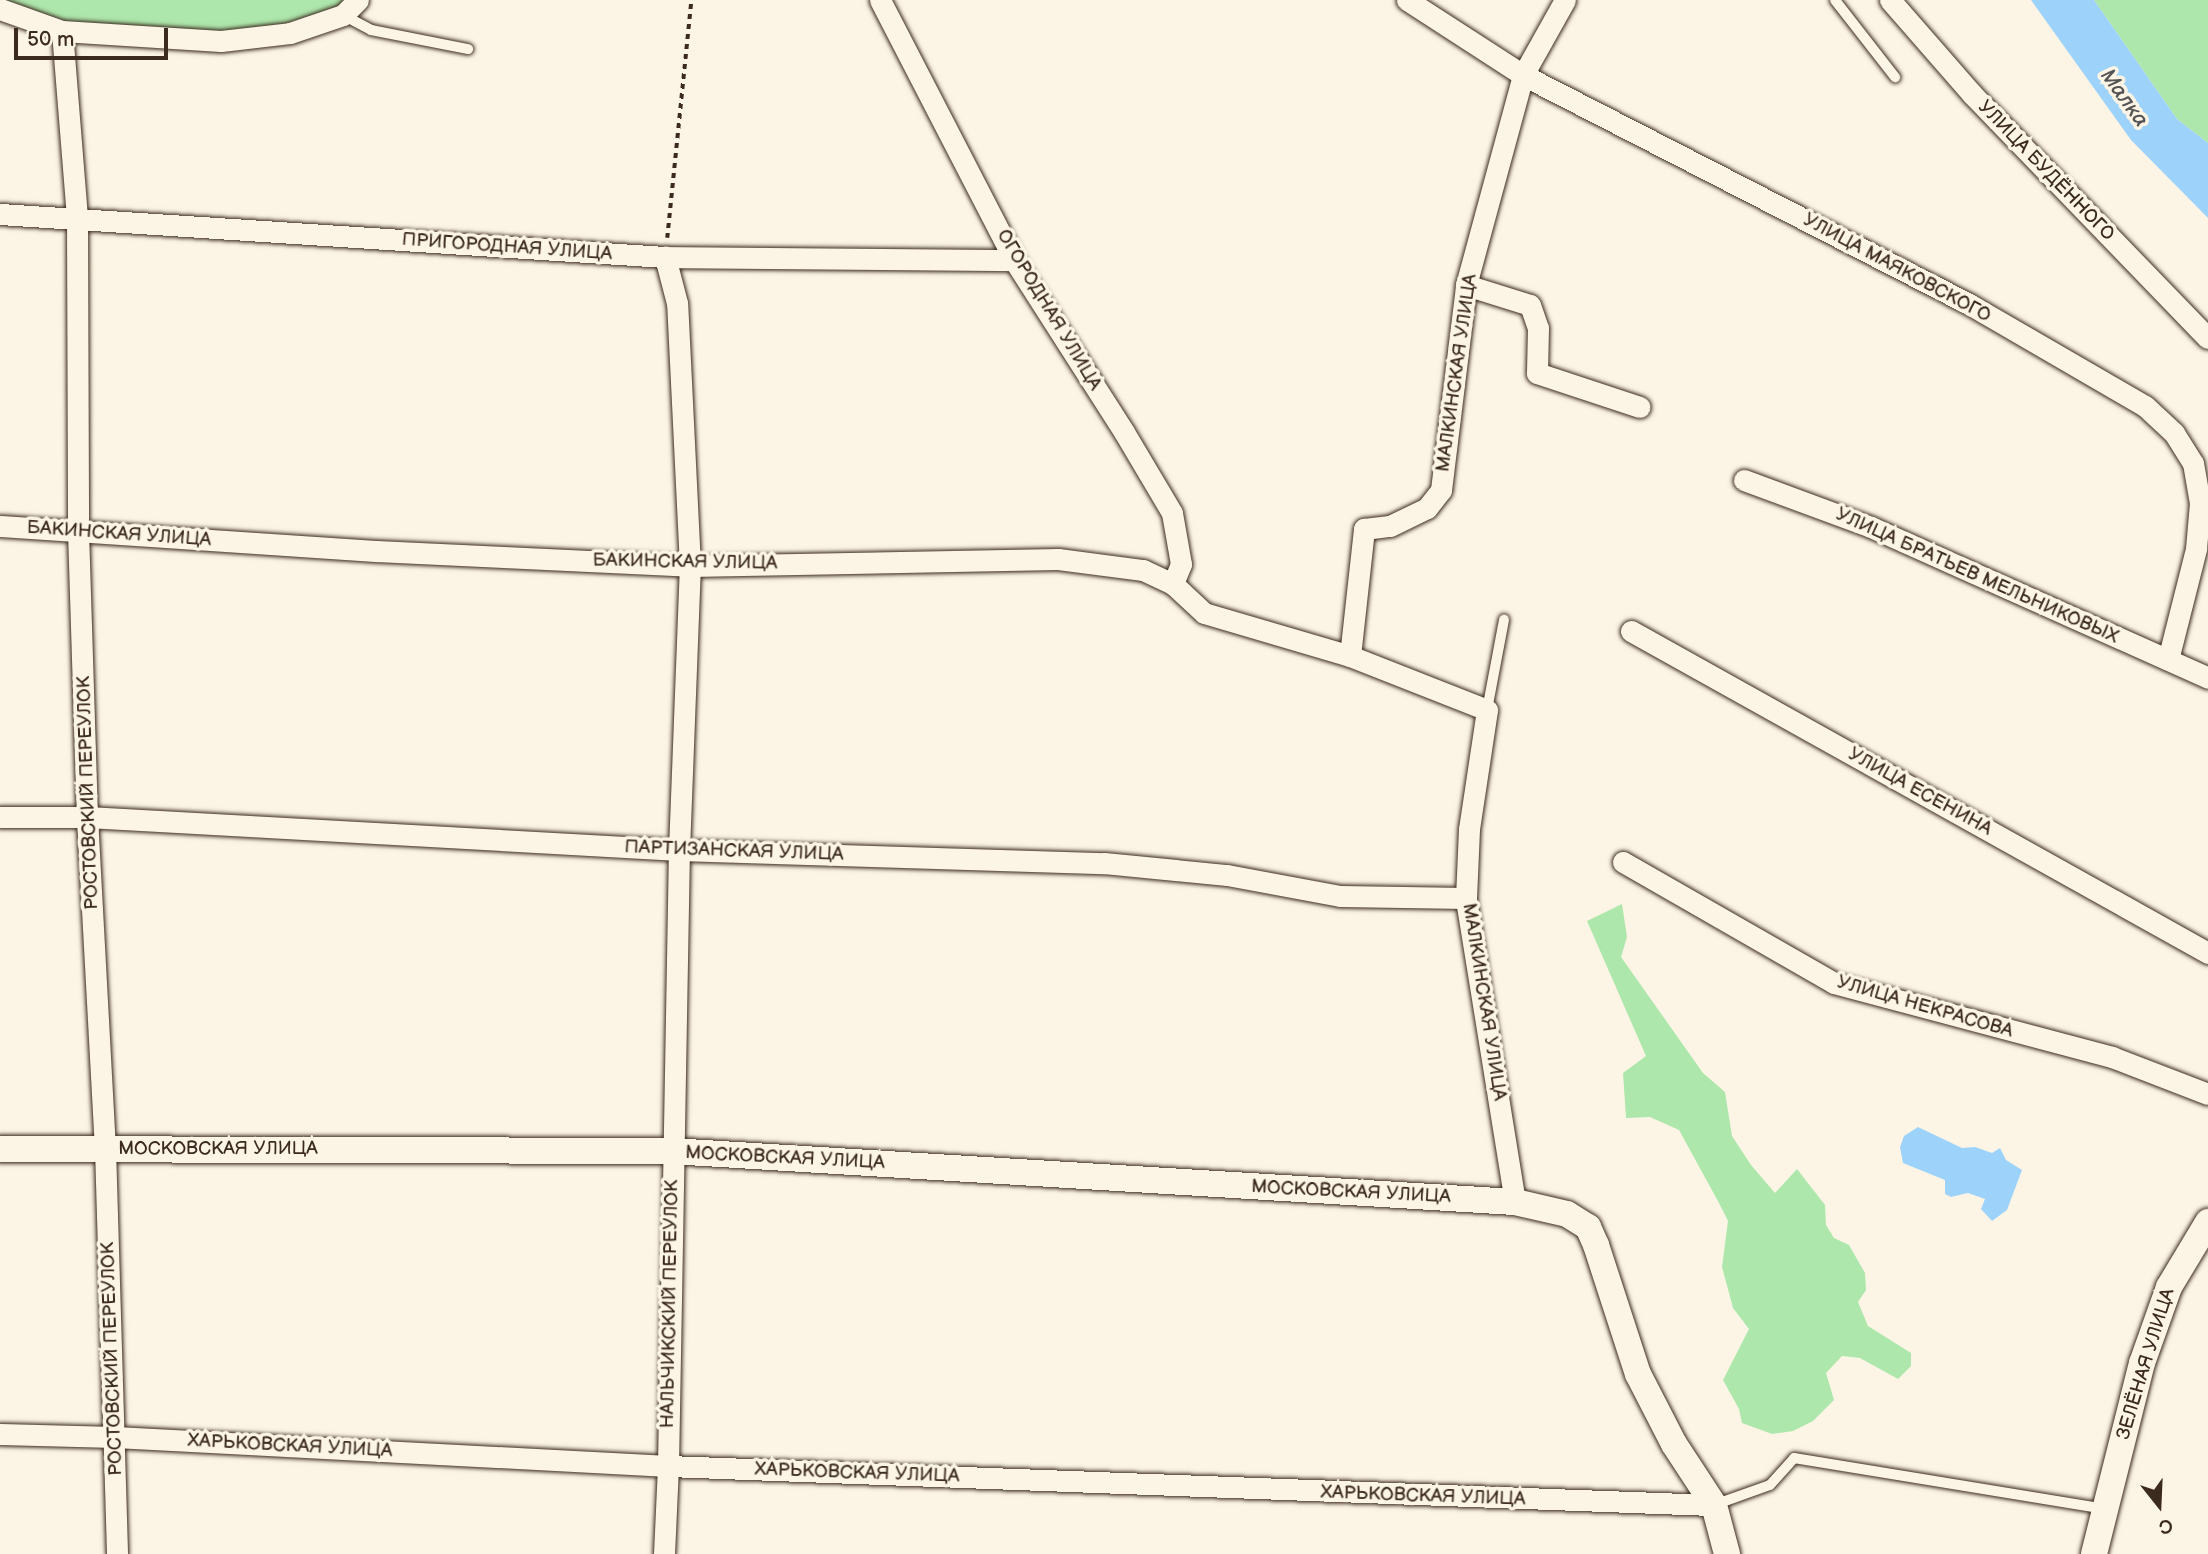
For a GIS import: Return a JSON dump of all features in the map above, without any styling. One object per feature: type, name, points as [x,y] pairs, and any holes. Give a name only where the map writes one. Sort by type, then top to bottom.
[{"type":"street","points":[[0,9],[62,31],[221,41],[290,33],[343,15],[358,0]]},
{"type":"street","name":"ОГОРОДНАЯ УЛИЦА","points":[[880,0],[1014,260],[1124,432],[1172,513],[1181,564],[1173,584]]},
{"type":"street","name":"УЛИЦА МАЯКОВСКОГО","points":[[1407,0],[1523,75],[1969,304],[2145,406],[2174,433],[2193,463],[2200,503],[2196,550],[2168,660]]},
{"type":"street","name":"МАЛКИНСКАЯ УЛИЦА","points":[[1350,656],[1364,530],[1390,526],[1427,508],[1441,490],[1466,285],[1523,75],[1565,0]]},
{"type":"street","name":"УЛИЦА БУДЁННОГО","points":[[1890,0],[1972,93],[2208,338]]},
{"type":"street","name":"РОСТОВСКИЙ ПЕРЕУЛОК","points":[[62,31],[77,219],[78,531],[87,817],[105,1148],[117,1554]]},
{"type":"street","name":"ПРИГОРОДНАЯ УЛИЦА","points":[[0,215],[665,257],[1014,260]]},
{"type":"street","name":"НАЛЬЧИКСКИЙ ПЕРЕУЛОК","points":[[664,1554],[668,1466],[671,1151],[690,566],[677,303],[665,257]]},
{"type":"street","points":[[1466,285],[1530,305],[1538,328],[1537,373],[1640,407]]},
{"type":"street","name":"УЛИЦА БРАТЬЕВ МЕЛЬНИКОВЫХ","points":[[1744,480],[1871,527],[2208,678]]},
{"type":"street","name":"БАКИНСКАЯ УЛИЦА","points":[[0,526],[376,551],[690,566],[1058,559],[1143,570],[1173,584],[1204,612],[1350,656]]},
{"type":"street","name":"УЛИЦА ЕСЕНИНА","points":[[1631,631],[2208,953]]},
{"type":"street","points":[[1350,656],[1487,710]]},
{"type":"street","name":"МАЛКИНСКАЯ УЛИЦА","points":[[1487,710],[1469,830],[1466,898],[1516,1202]]},
{"type":"street","name":"ПАРТИЗАНСКАЯ УЛИЦА","points":[[0,817],[87,817],[679,850],[1104,863],[1227,875],[1340,896],[1466,898]]},
{"type":"street","name":"УЛИЦА НЕКРАСОВА","points":[[1623,862],[1835,983],[2112,1058],[2208,1094]]},
{"type":"street","name":"МОСКОВСКАЯ УЛИЦА","points":[[0,1149],[671,1151],[1516,1202],[1567,1214],[1588,1227],[1604,1263],[1638,1374],[1674,1444],[1714,1506]]},
{"type":"street","name":"ЗЕЛЁНАЯ УЛИЦА","points":[[2094,1554],[2142,1363],[2169,1287],[2208,1222]]},
{"type":"street","name":"ХАРЬКОВСКАЯ УЛИЦА","points":[[0,1434],[115,1437],[668,1466],[1714,1506]]},
{"type":"street","points":[[1714,1506],[1727,1554]]},
{"type":"lane","points":[[1835,0],[1895,77]]},
{"type":"lane","points":[[343,15],[371,30],[468,50]]},
{"type":"lane","points":[[1487,710],[1504,620]]},
{"type":"lane","points":[[1714,1506],[1770,1485],[1794,1458],[2104,1509]]},
{"type":"path","points":[[665,257],[691,0]]},
{"type":"green space","points":[[0,0],[358,0],[290,33],[62,31]]},
{"type":"green space","points":[[2094,0],[2208,0],[2208,143],[2177,119]]},
{"type":"green space","points":[[1622,904],[1627,937],[1621,957],[1703,1073],[1725,1092],[1732,1136],[1751,1165],[1775,1193],[1797,1169],[1825,1205],[1826,1225],[1834,1238],[1849,1245],[1865,1273],[1866,1290],[1858,1302],[1868,1326],[1911,1353],[1911,1366],[1898,1379],[1860,1358],[1842,1356],[1826,1373],[1834,1400],[1813,1421],[1793,1431],[1772,1434],[1742,1423],[1739,1409],[1723,1380],[1749,1329],[1733,1308],[1722,1267],[1728,1221],[1719,1203],[1679,1130],[1650,1117],[1626,1118],[1623,1073],[1646,1056],[1587,921]]},
{"type":"water","name":"Малка","points":[[2031,0],[2094,0],[2177,119],[2208,143],[2208,218],[2131,140]]},
{"type":"water","points":[[1918,1127],[1962,1148],[1975,1147],[1992,1153],[2000,1148],[2006,1160],[2022,1170],[2007,1210],[1992,1221],[1981,1209],[1985,1199],[1968,1193],[1951,1197],[1945,1194],[1945,1180],[1903,1163],[1900,1147],[1904,1136]]}]
